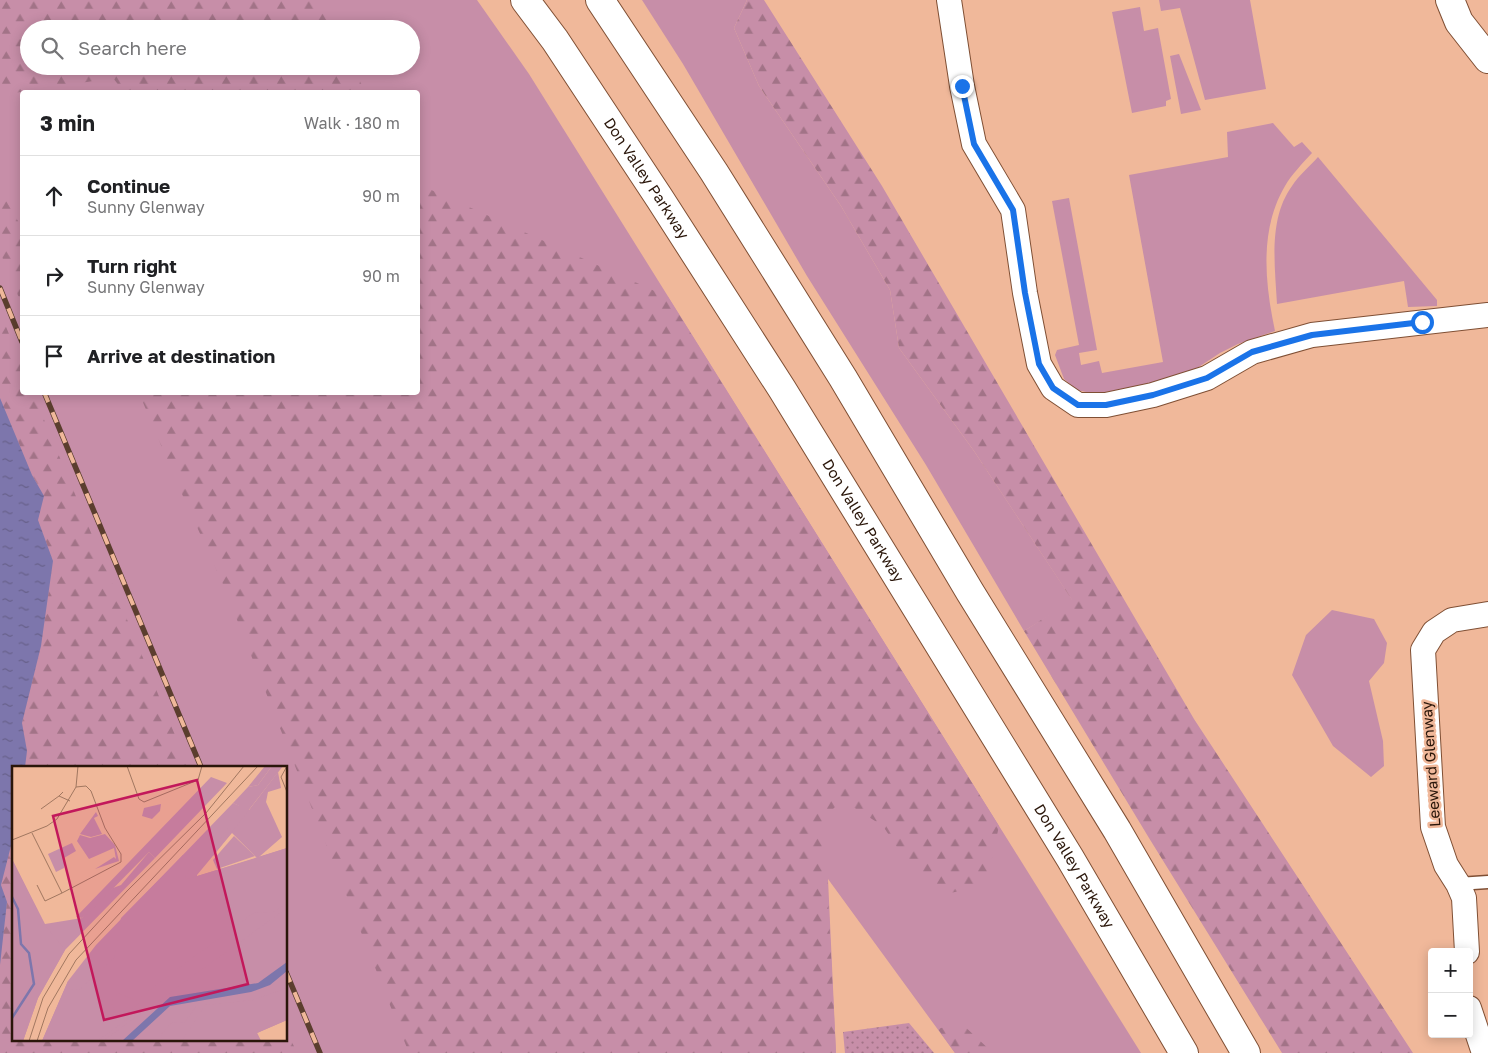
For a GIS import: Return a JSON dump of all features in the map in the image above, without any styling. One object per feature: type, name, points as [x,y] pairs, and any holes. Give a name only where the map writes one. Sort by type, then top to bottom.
[{"type":"main road","name":"Don Valley Parkway","points":[[526,0],[555,40],[660,199],[782,389],[1070,858],[1184,1053]]},
{"type":"main road","points":[[600,0],[720,181],[844,378],[970,592],[1117,830],[1246,1053]]},
{"type":"main road","points":[[1450,0],[1459,22],[1488,59]]},
{"type":"street","points":[[949,0],[962,86],[974,144],[1013,210],[1025,293],[1039,364],[1053,388],[1078,405],[1106,405],[1153,395],[1207,378],[1252,352],[1312,335],[1488,315]]},
{"type":"street","name":"Leeward Glenway","points":[[1466,948],[1464,898],[1446,865],[1434,827],[1423,650],[1434,632],[1452,620],[1488,614]]},
{"type":"street","points":[[1473,1020],[1484,1053]]},
{"type":"lane","points":[[1458,884],[1488,882]]},
{"type":"green space","points":[[0,0],[477,0],[529,74],[1141,1053],[955,1053],[828,879],[836,1053],[0,1053]]},
{"type":"green space","points":[[0,0],[321,0],[331,20],[20,20],[20,75],[357,75],[364,90],[122,90],[113,78],[34,90],[20,90],[20,92],[1,95],[0,98]]},
{"type":"green space","points":[[642,0],[747,0],[734,28],[759,86],[841,206],[890,290],[899,348],[974,451],[1073,601],[1024,631],[926,465],[807,276],[683,64]]},
{"type":"green space","points":[[747,0],[764,0],[882,186],[1194,719],[1413,1053],[1282,1053],[1024,631],[1072,600],[974,451],[899,348],[890,290],[841,206],[759,86],[734,28]]},
{"type":"green space","points":[[1159,0],[1250,0],[1266,89],[1205,100],[1180,8],[1161,11]]},
{"type":"green space","points":[[1140,7],[1144,31],[1158,28],[1171,99],[1166,101],[1166,106],[1132,113],[1112,12]]},
{"type":"green space","points":[[1179,54],[1201,110],[1181,114],[1170,56]]},
{"type":"green space","points":[[1273,123],[1294,147],[1302,142],[1312,153],[1285,186],[1271,221],[1266,257],[1271,313],[1275,331],[1238,344],[1220,353],[1182,378],[1095,394],[1077,390],[1064,379],[1055,355],[1057,350],[1079,345],[1052,201],[1069,198],[1097,350],[1079,353],[1081,365],[1099,361],[1102,373],[1163,362],[1129,175],[1228,157],[1227,132]]},
{"type":"green space","points":[[1318,157],[1437,300],[1437,306],[1408,307],[1404,281],[1277,304],[1275,243],[1279,213],[1284,199],[1295,182]]},
{"type":"green space","points":[[420,185],[668,297],[999,826],[986,885],[946,894],[913,872],[883,826],[842,800],[824,818],[836,1053],[409,1053],[222,582],[140,395],[420,395]]},
{"type":"green space","points":[[0,190],[20,225],[20,300],[0,252]]},
{"type":"green space","points":[[0,312],[20,361],[20,395],[34,395],[187,766],[25,766],[27,751],[22,723],[41,646],[53,561],[38,520],[44,495],[32,475],[0,398]]},
{"type":"green space","points":[[1332,610],[1374,619],[1387,643],[1384,663],[1369,681],[1383,741],[1384,766],[1371,777],[1333,746],[1292,675],[1306,635]]},
{"type":"green space","points":[[12,842],[12,1040],[288,1040],[288,1033],[297,1053],[0,1053],[0,965],[7,902],[1,885]]},
{"type":"green space","points":[[960,1022],[993,1053],[955,1053],[938,1029]]},
{"type":"green space","points":[[909,1023],[934,1053],[845,1053],[843,1032]]},
{"type":"water","points":[[0,398],[32,475],[44,496],[38,520],[53,561],[41,646],[22,723],[27,751],[25,766],[12,766],[12,842],[1,885],[7,902],[0,965]]},
{"type":"railway","points":[[0,288],[20,337]]},
{"type":"railway","points":[[45,395],[201,766]]},
{"type":"railway","points":[[288,977],[320,1053]]},
{"type":"route","points":[[962,86],[974,144],[1013,210],[1025,293],[1039,364],[1053,388],[1078,405],[1106,405],[1153,395],[1207,378],[1252,352],[1312,335],[1422,322]]}]
